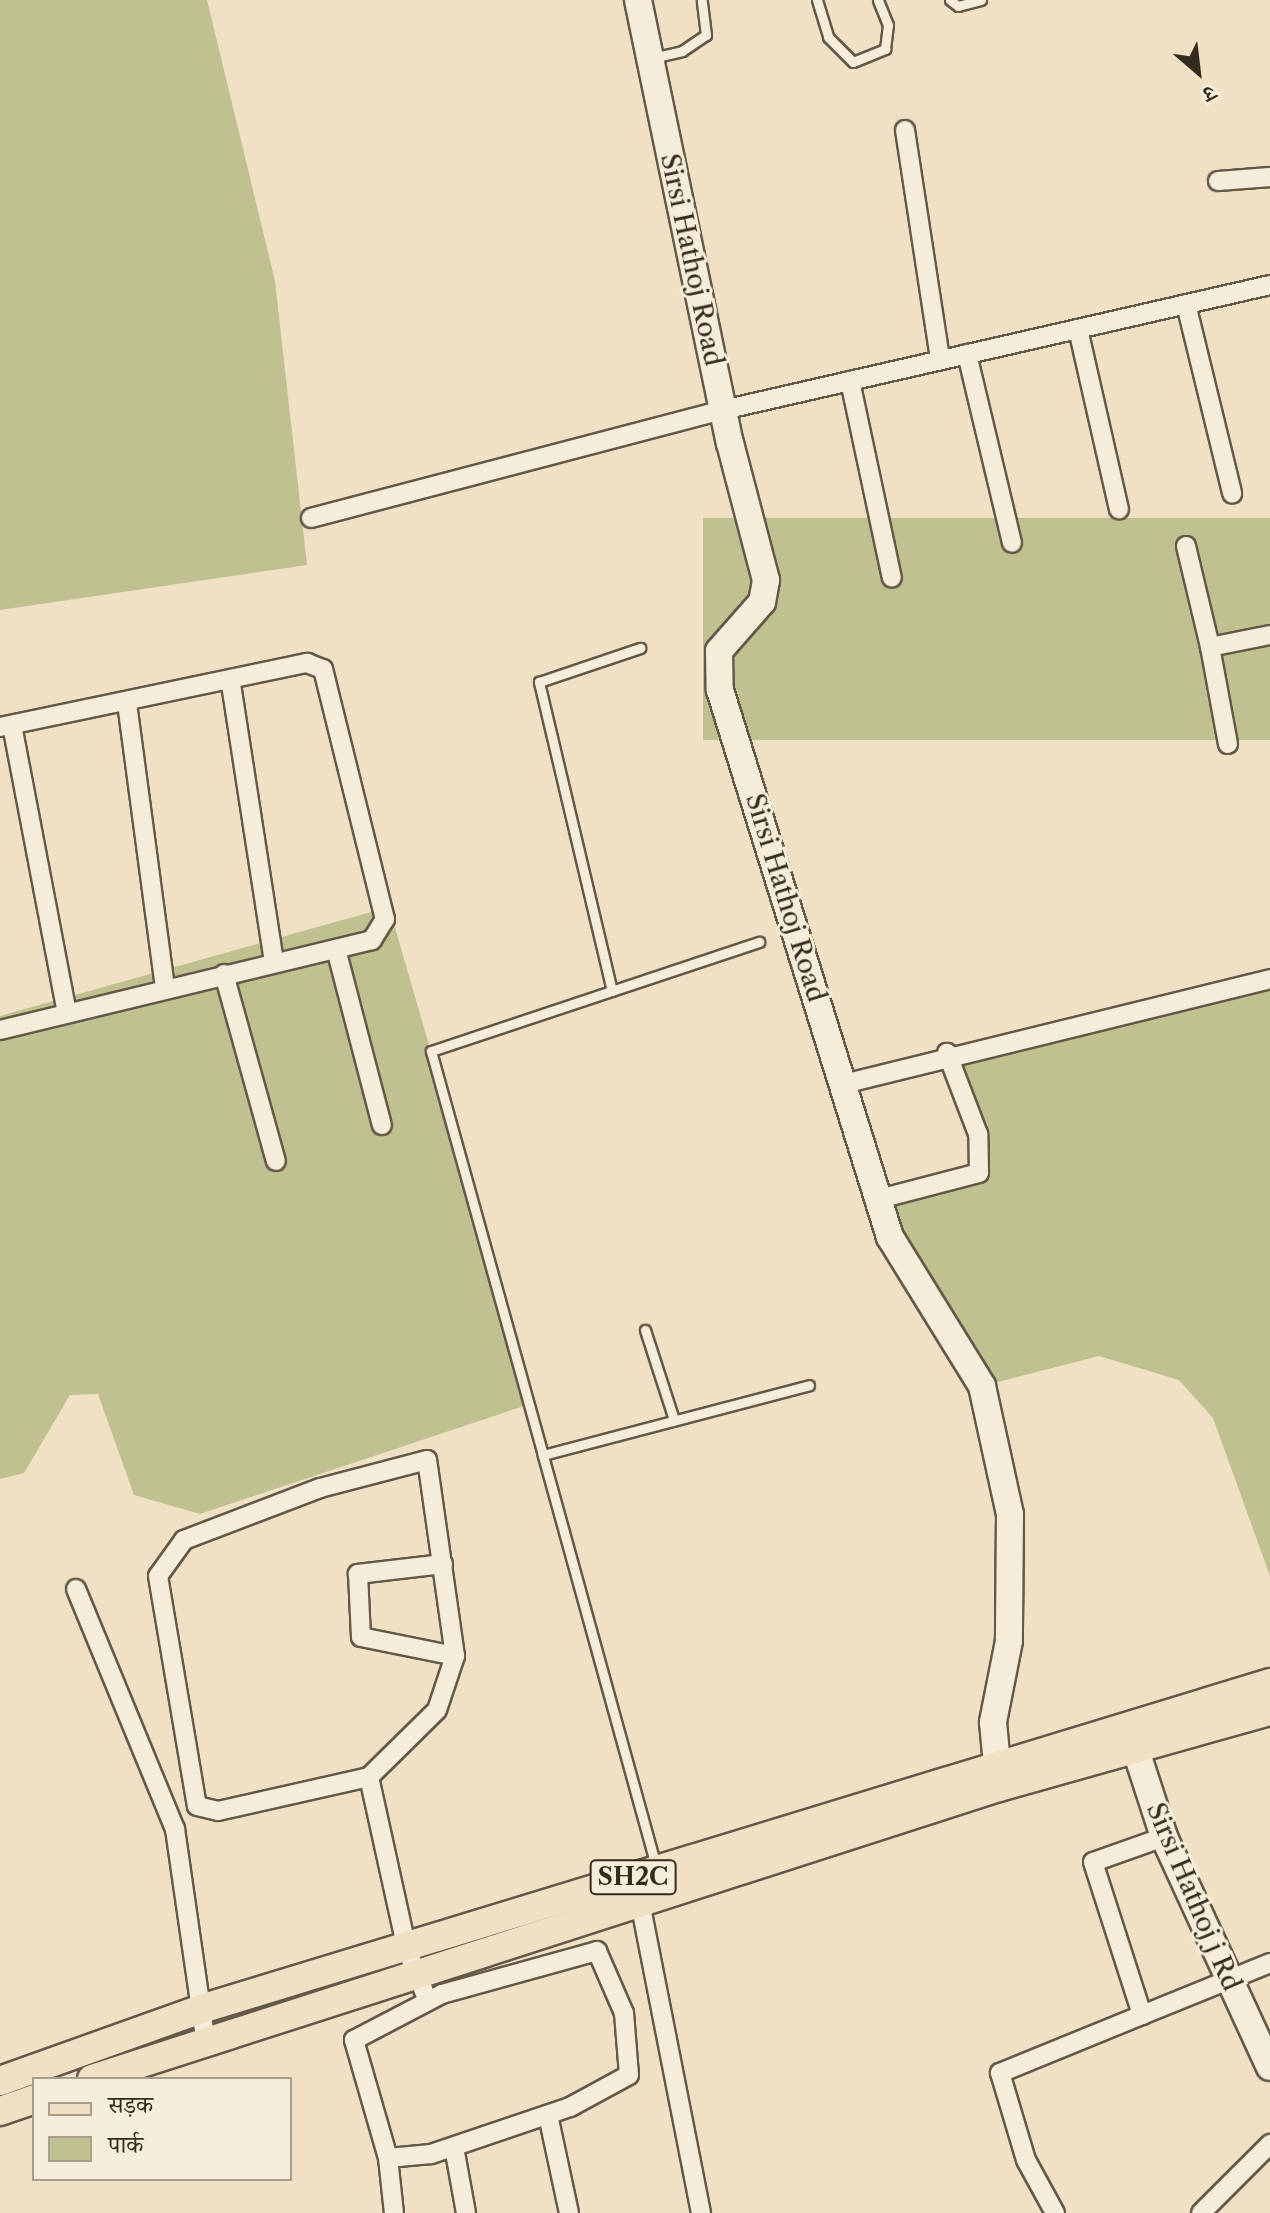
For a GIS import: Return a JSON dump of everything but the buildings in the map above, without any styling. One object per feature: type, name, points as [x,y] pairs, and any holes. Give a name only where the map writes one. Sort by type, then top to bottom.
[{"type":"main road","name":"SH2C","points":[[0,2081],[201,2009],[411,1962],[654,1889],[996,1775],[1131,1734],[1270,1683]]},
{"type":"main road","name":"SH2C","points":[[1131,1734],[1270,1711]]},
{"type":"main road","name":"SH2C","points":[[98,2077],[206,2043],[411,1962]]},
{"type":"main road","points":[[0,2111],[32,2100]]},
{"type":"street","name":"Sirsi Hathoj Road","points":[[638,0],[723,410],[766,580],[762,602],[719,651],[720,690],[843,1084],[883,1198],[890,1237],[982,1386],[1010,1514],[1009,1641],[996,1775]]},
{"type":"street","points":[[905,130],[940,360]]},
{"type":"street","points":[[1218,181],[1270,177]]},
{"type":"street","points":[[311,518],[723,410],[1270,285]]},
{"type":"street","points":[[1186,304],[1232,493]]},
{"type":"street","points":[[1078,329],[1119,509]]},
{"type":"street","points":[[967,354],[1012,543]]},
{"type":"street","points":[[850,381],[892,578]]},
{"type":"street","points":[[1186,546],[1210,647],[1228,744]]},
{"type":"street","points":[[1210,647],[1270,635]]},
{"type":"street","points":[[0,1030],[372,940],[385,919],[330,683],[323,669],[307,663],[231,684],[6,726],[67,1012]]},
{"type":"street","points":[[231,684],[274,963]]},
{"type":"street","points":[[127,703],[165,988]]},
{"type":"street","points":[[336,949],[382,1125]]},
{"type":"street","points":[[224,974],[276,1161]]},
{"type":"street","points":[[843,1084],[947,1053],[1270,979]]},
{"type":"street","points":[[883,1198],[979,1173],[978,1134],[947,1053]]},
{"type":"street","points":[[427,1460],[455,1656],[437,1710],[369,1777],[218,1811],[197,1806],[158,1576],[184,1540],[320,1488],[427,1460]]},
{"type":"street","points":[[443,1564],[358,1574],[361,1637],[455,1656]]},
{"type":"street","points":[[76,1589],[175,1829],[206,2043]]},
{"type":"street","name":"Sirsi Hathoj j Rd","points":[[1131,1734],[1164,1837],[1224,1976],[1270,2067]]},
{"type":"street","points":[[369,1777],[411,1962],[428,2001]]},
{"type":"street","points":[[1142,2015],[1093,1862],[1164,1837]]},
{"type":"street","points":[[654,1889],[701,2213]]},
{"type":"street","points":[[388,2158],[454,2147],[548,2115],[629,2075],[624,2013],[597,1951],[428,2001],[354,2040],[388,2158],[394,2213]]},
{"type":"street","points":[[1055,2213],[1026,2160],[1000,2073],[1142,2015],[1224,1976],[1270,1963]]},
{"type":"street","points":[[548,2115],[569,2213]]},
{"type":"street","points":[[1201,2213],[1270,2144]]},
{"type":"street","points":[[454,2147],[466,2213]]},
{"type":"lane","points":[[649,59],[682,51],[706,35],[702,0]]},
{"type":"lane","points":[[817,0],[828,37],[853,62],[885,49],[888,25],[878,0]]},
{"type":"lane","points":[[950,0],[958,6],[981,0]]},
{"type":"lane","points":[[612,991],[539,682],[640,648]]},
{"type":"lane","points":[[654,1889],[543,1455],[431,1051],[759,942]]},
{"type":"lane","points":[[645,1330],[674,1420]]},
{"type":"lane","points":[[543,1455],[809,1385]]},
{"type":"green space","points":[[0,0],[207,0],[275,281],[307,565],[0,610]]},
{"type":"green space","points":[[703,518],[1270,518],[1270,740],[703,740]]},
{"type":"green space","points":[[389,907],[533,1403],[200,1514],[134,1495],[98,1394],[70,1395],[24,1473],[0,1479],[0,1016]]},
{"type":"green space","points":[[1270,979],[1270,1576],[1213,1418],[1179,1380],[1099,1356],[982,1386],[883,1198],[979,1173],[978,1134],[947,1053]]}]
